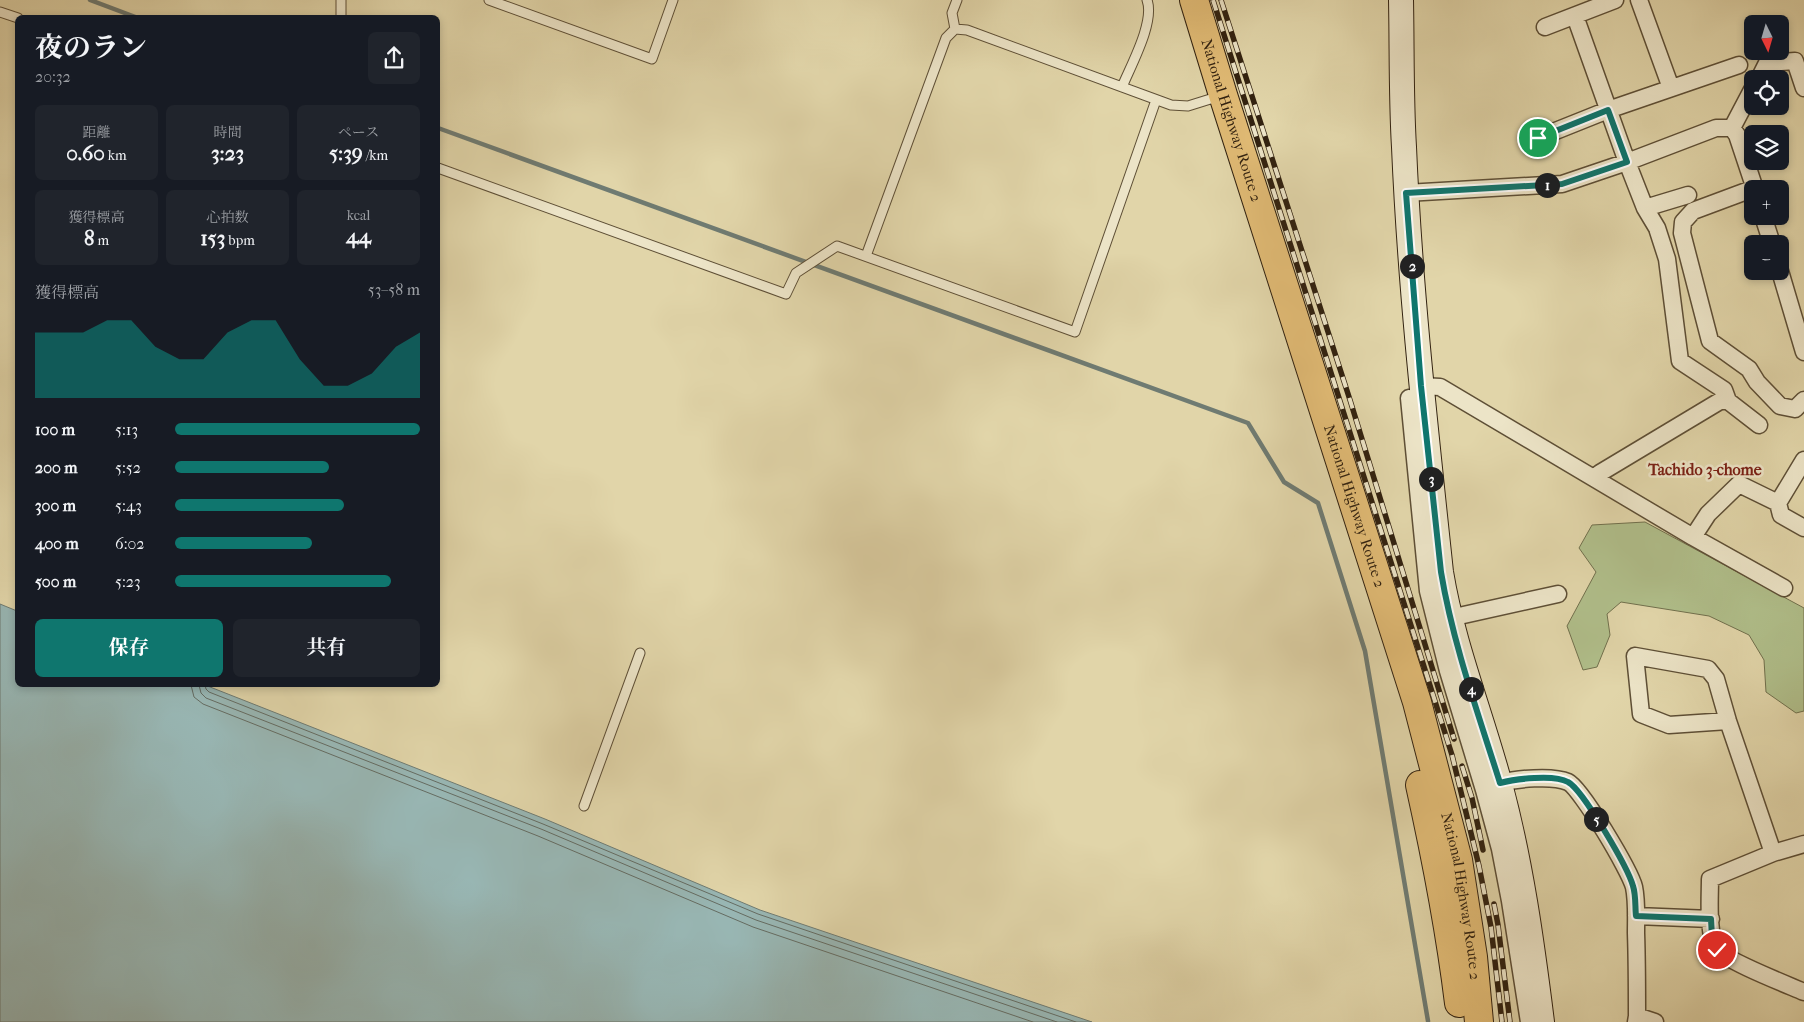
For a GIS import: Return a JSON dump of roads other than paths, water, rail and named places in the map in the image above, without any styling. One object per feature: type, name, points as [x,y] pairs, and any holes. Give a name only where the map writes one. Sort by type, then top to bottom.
[{"type":"highway","name":"National Highway Route 2","points":[[1177,0],[1268,232],[1419,711],[1458,860],[1473,957],[1479,1022]]},
{"type":"highway","name":"National Highway Route 2","points":[[1194,0],[1243,205],[1303,375],[1376,611],[1400,697],[1441,886],[1453,951],[1462,1022]]},
{"type":"street","points":[[1402,0],[1402,98],[1406,193],[1415,392],[1428,591],[1448,671],[1500,849],[1529,1022]]},
{"type":"street","points":[[1639,0],[1672,88]]},
{"type":"street","points":[[1545,28],[1608,1]]},
{"type":"street","points":[[1575,16],[1627,162],[1645,208],[1657,228],[1667,259],[1680,361],[1724,390],[1728,401],[1759,425]]},
{"type":"street","points":[[1764,70],[1767,63],[1795,61],[1804,88]]},
{"type":"street","points":[[1538,138],[1608,110],[1739,65]]},
{"type":"street","points":[[1732,128],[1744,105]]},
{"type":"street","points":[[1406,193],[1562,184],[1627,162],[1716,128],[1732,128]]},
{"type":"street","points":[[1732,128],[1737,135],[1751,180]]},
{"type":"street","points":[[1744,193],[1693,211],[1683,222],[1682,234],[1710,341],[1749,369],[1780,406],[1795,409],[1804,400]]},
{"type":"street","points":[[1645,208],[1688,196]]},
{"type":"street","points":[[1783,280],[1804,352]]},
{"type":"street","points":[[1415,392],[1440,387],[1784,588]]},
{"type":"street","points":[[1415,392],[1441,572],[1450,618],[1500,783],[1514,838],[1532,942],[1542,1022]]},
{"type":"street","points":[[1595,478],[1600,473],[1720,401],[1728,401]]},
{"type":"street","points":[[1804,460],[1778,503],[1781,515],[1804,528]]},
{"type":"street","points":[[1693,536],[1708,514],[1740,484],[1778,503]]},
{"type":"street","points":[[1450,618],[1558,594]]},
{"type":"street","points":[[1728,720],[1669,725],[1641,714],[1635,656],[1708,669],[1716,679],[1773,853]]},
{"type":"street","points":[[1500,783],[1512,780],[1553,779],[1568,782],[1585,800],[1628,872],[1634,887],[1637,1019],[1655,1022]]},
{"type":"street","points":[[1804,844],[1773,853],[1710,879],[1712,937],[1717,950],[1730,959],[1804,992]]},
{"type":"street","points":[[1636,916],[1711,919]]},
{"type":"lane","points":[[341,0],[341,15]]},
{"type":"lane","points":[[489,0],[652,59],[673,0]]},
{"type":"lane","points":[[955,29],[952,13],[957,0]]},
{"type":"lane","points":[[1122,87],[1148,22],[1150,8],[1147,0]]},
{"type":"lane","points":[[0,12],[15,17]]},
{"type":"lane","points":[[866,256],[946,38],[955,29],[967,30],[1156,100],[1179,106],[1216,98]]},
{"type":"lane","points":[[440,169],[786,294],[796,273],[837,246],[1075,332],[1156,100]]},
{"type":"lane","points":[[584,806],[640,653]]},
{"type":"water","points":[[0,604],[15,610],[15,687],[210,687],[545,819],[760,910],[1092,1022],[0,1022]]},
{"type":"waterway","points":[[90,0],[130,15]]},
{"type":"waterway","points":[[440,129],[1248,423],[1284,482],[1318,503],[1365,651],[1428,1021]]},
{"type":"railway","points":[[1213,0],[1452,755],[1479,866],[1491,927],[1502,1022]]},
{"type":"railway","points":[[1221,0],[1350,400],[1454,739]]},
{"type":"railway","points":[[1462,766],[1472,798],[1483,850]]},
{"type":"railway","points":[[1494,904],[1510,1022]]},
{"type":"district","name":"Tachido 3-chome","points":[[1705,469]]}]
